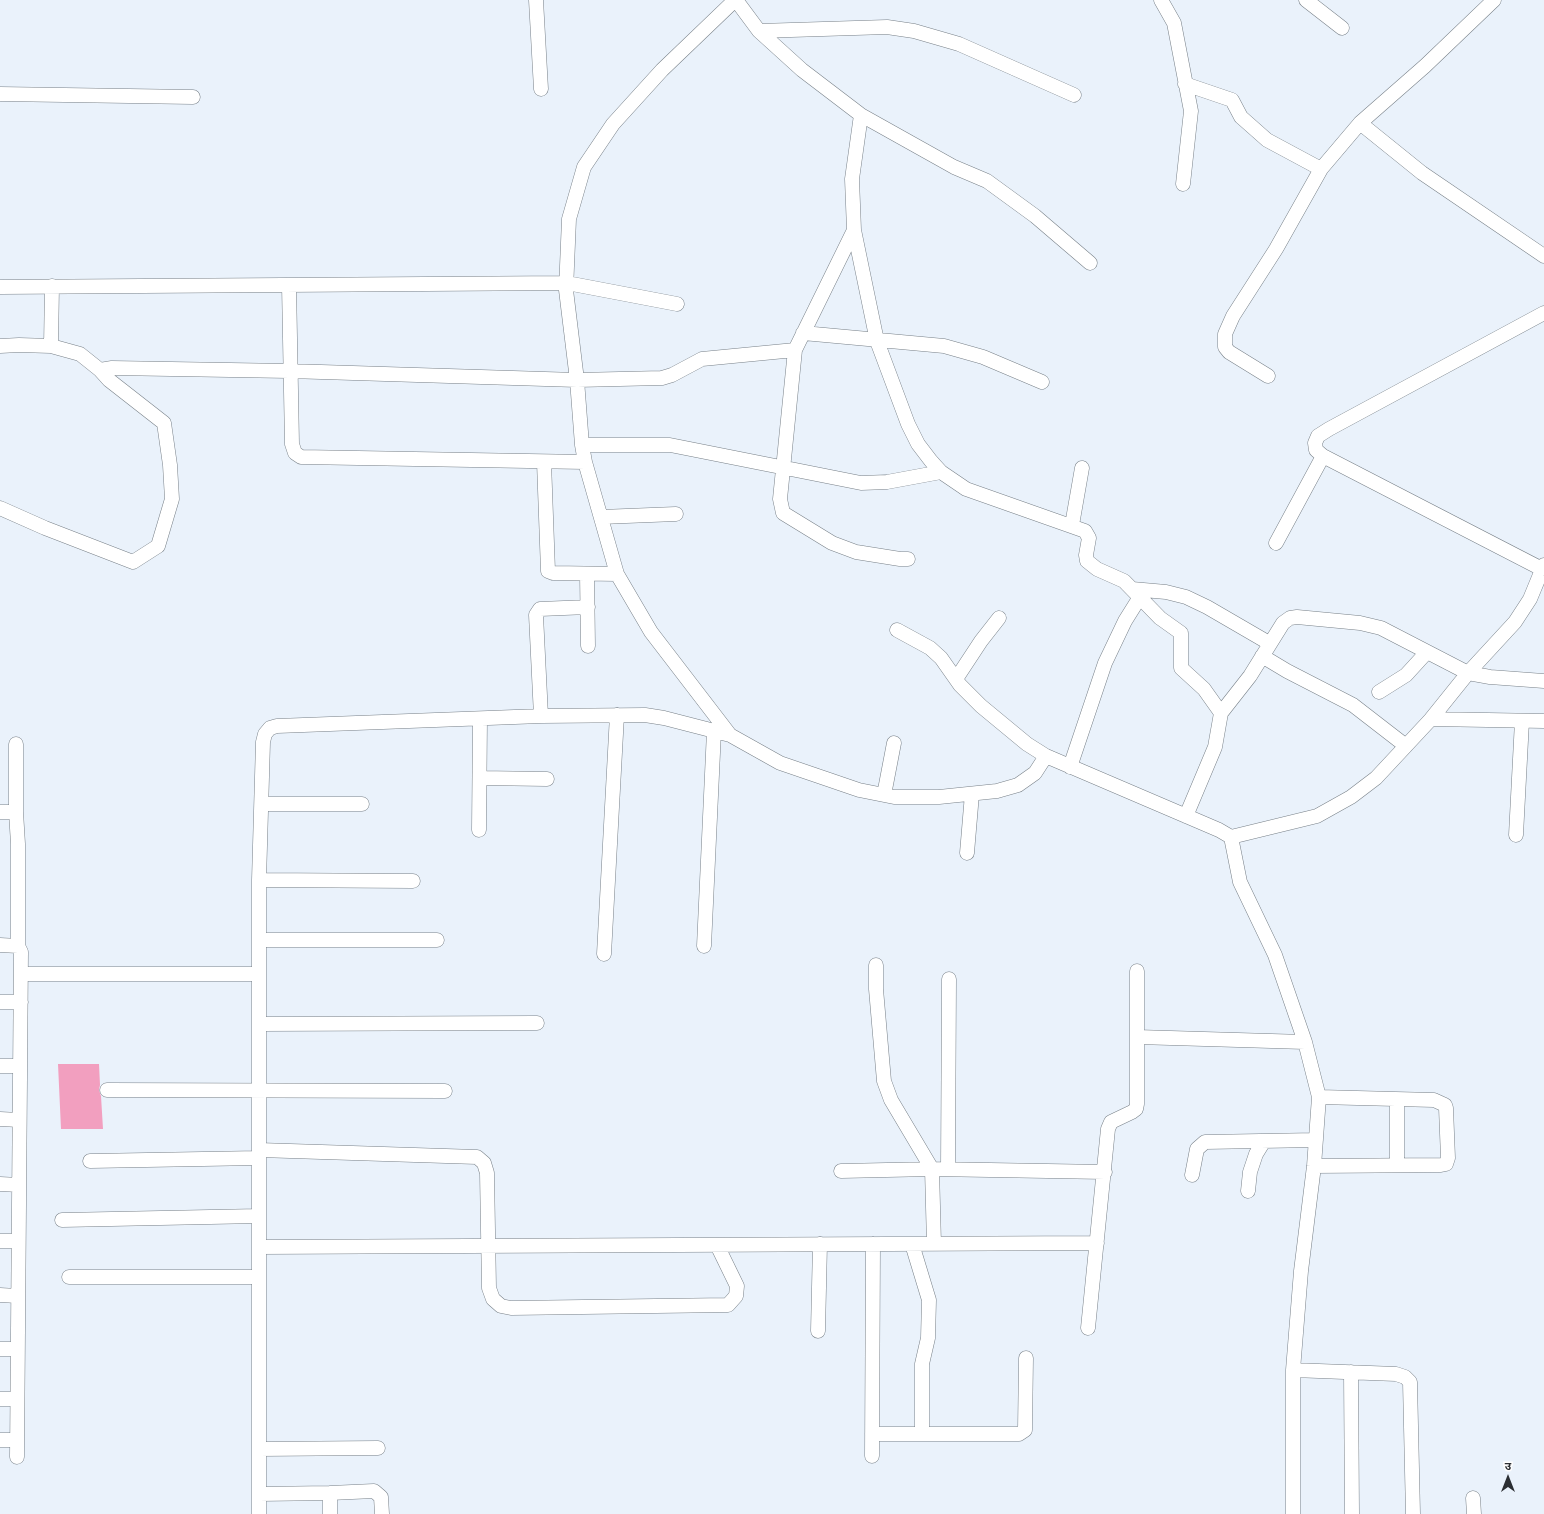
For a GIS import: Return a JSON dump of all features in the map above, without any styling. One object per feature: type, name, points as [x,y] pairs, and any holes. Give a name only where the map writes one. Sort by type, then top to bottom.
[{"type":"street","points":[[536,0],[541,89]]},
{"type":"street","points":[[730,735],[651,632],[617,574],[585,462],[582,445],[578,380],[567,283],[569,219],[584,167],[613,124],[662,70],[735,0],[759,31],[802,70],[861,115],[954,167],[987,181],[1035,216],[1090,263]]},
{"type":"street","points":[[1161,0],[1174,23],[1191,111],[1183,184]]},
{"type":"street","points":[[1306,0],[1342,28]]},
{"type":"street","points":[[1268,376],[1229,352],[1225,347],[1225,334],[1233,316],[1276,249],[1321,169],[1360,123],[1425,66],[1494,0]]},
{"type":"street","points":[[759,31],[887,27],[914,31],[959,44],[1074,95]]},
{"type":"street","points":[[1185,84],[1232,100],[1241,117],[1268,140],[1321,169]]},
{"type":"street","points":[[0,94],[193,97]]},
{"type":"street","points":[[861,115],[852,179],[854,230],[877,341],[908,424],[918,444],[942,472],[966,489],[1072,525],[1085,531],[1089,538],[1086,555],[1087,561],[1097,569],[1124,581],[1160,618],[1180,633],[1182,668],[1204,689],[1221,713]]},
{"type":"street","points":[[1360,123],[1422,173],[1544,256]]},
{"type":"street","points":[[854,230],[795,350],[780,499],[783,513],[832,543],[856,552],[908,559]]},
{"type":"street","points":[[0,287],[567,283],[677,304]]},
{"type":"street","points":[[289,285],[289,371],[292,444],[295,453],[301,457],[585,462]]},
{"type":"street","points":[[51,346],[52,286]]},
{"type":"street","points":[[897,630],[930,648],[981,706],[1027,744],[1046,756],[1070,767],[1186,816],[1231,837],[1317,816],[1351,797],[1376,778],[1431,719],[1468,673],[1515,622],[1530,599],[1543,567],[1323,456],[1316,450],[1315,443],[1318,436],[1544,313]]},
{"type":"street","points":[[803,333],[944,346],[961,350],[1042,382]]},
{"type":"street","points":[[0,346],[51,346],[80,354],[100,370],[109,380],[164,423],[170,465],[172,499],[158,546],[133,562],[45,528],[0,508]]},
{"type":"street","points":[[100,370],[112,368],[289,371],[578,380],[662,378],[672,375],[702,358],[795,350]]},
{"type":"street","points":[[582,445],[670,445],[873,484],[942,472]]},
{"type":"street","points":[[1276,543],[1323,456]]},
{"type":"street","points":[[544,462],[547,568],[553,573],[617,574]]},
{"type":"street","points":[[1072,525],[1082,468]]},
{"type":"street","points":[[601,518],[676,514]]},
{"type":"street","points":[[587,574],[588,646]]},
{"type":"street","points":[[1136,593],[1166,592],[1186,597],[1207,606],[1269,643]]},
{"type":"street","points":[[1070,767],[1105,663],[1136,593]]},
{"type":"street","points":[[541,716],[536,615],[540,609],[588,607]]},
{"type":"street","points":[[1186,816],[1215,747],[1221,713],[1250,676],[1269,643],[1283,623],[1290,618],[1296,617],[1370,625],[1381,628],[1468,673],[1490,677],[1544,681]]},
{"type":"street","points":[[956,679],[981,640],[999,618]]},
{"type":"street","points":[[1379,692],[1406,675],[1427,652]]},
{"type":"street","points":[[1262,656],[1287,671],[1353,705],[1406,746]]},
{"type":"street","points":[[604,954],[617,715]]},
{"type":"street","points":[[259,1514],[258,1277],[260,1154],[260,880],[263,742],[265,734],[270,728],[277,726],[541,716],[645,715],[664,718],[730,735],[780,763],[806,773],[859,790],[894,797],[939,797],[997,791],[1018,786],[1035,773],[1046,756]]},
{"type":"street","points":[[479,830],[480,719]]},
{"type":"street","points":[[1431,719],[1544,721]]},
{"type":"street","points":[[1516,835],[1522,720]]},
{"type":"street","points":[[704,946],[714,731]]},
{"type":"street","points":[[884,795],[894,743]]},
{"type":"street","points":[[16,744],[18,946],[21,952],[16,1399],[17,1458]]},
{"type":"street","points":[[480,778],[547,779]]},
{"type":"street","points":[[967,853],[972,794]]},
{"type":"street","points":[[262,804],[362,804]]},
{"type":"street","points":[[0,812],[16,812]]},
{"type":"street","points":[[1231,837],[1240,882],[1275,955],[1305,1042],[1319,1097],[1314,1166],[1301,1271],[1293,1370],[1293,1514]]},
{"type":"street","points":[[260,880],[412,881]]},
{"type":"street","points":[[260,940],[436,940]]},
{"type":"street","points":[[0,945],[18,946]]},
{"type":"street","points":[[876,965],[876,989],[884,1082],[891,1100],[932,1169],[934,1244]]},
{"type":"street","points":[[1088,1328],[1105,1172],[1108,1129],[1110,1122],[1136,1109],[1137,971]]},
{"type":"street","points":[[21,974],[260,974]]},
{"type":"street","points":[[948,979],[948,1170]]},
{"type":"street","points":[[0,1002],[21,1002]]},
{"type":"street","points":[[260,1024],[536,1023]]},
{"type":"street","points":[[1137,1036],[1305,1042]]},
{"type":"street","points":[[0,1066],[20,1066]]},
{"type":"street","points":[[107,1090],[260,1092],[446,1091]]},
{"type":"street","points":[[1314,1166],[1397,1164],[1441,1165],[1446,1164],[1448,1158],[1444,1105],[1434,1100],[1319,1097]]},
{"type":"street","points":[[1397,1100],[1397,1164]]},
{"type":"street","points":[[0,1120],[19,1120]]},
{"type":"street","points":[[1192,1176],[1197,1149],[1206,1142],[1222,1140],[1244,1142],[1274,1139],[1316,1140]]},
{"type":"street","points":[[1248,1191],[1250,1172],[1256,1154],[1264,1141]]},
{"type":"street","points":[[90,1161],[260,1154],[469,1155],[477,1157],[484,1163],[487,1173],[489,1288],[493,1299],[501,1306],[511,1308],[728,1305],[736,1296],[737,1286],[717,1245]]},
{"type":"street","points":[[841,1171],[932,1169],[1105,1172]]},
{"type":"street","points":[[0,1184],[19,1184]]},
{"type":"street","points":[[62,1220],[259,1216]]},
{"type":"street","points":[[0,1241],[18,1241]]},
{"type":"street","points":[[259,1247],[1097,1243]]},
{"type":"street","points":[[818,1331],[820,1244]]},
{"type":"street","points":[[872,1456],[873,1244]]},
{"type":"street","points":[[912,1244],[929,1300],[928,1338],[922,1364],[922,1434]]},
{"type":"street","points":[[69,1277],[258,1277]]},
{"type":"street","points":[[0,1295],[17,1296]]},
{"type":"street","points":[[0,1349],[17,1349]]},
{"type":"street","points":[[872,1434],[1020,1434],[1025,1430],[1026,1358]]},
{"type":"street","points":[[1293,1370],[1396,1374],[1405,1377],[1410,1382],[1413,1514]]},
{"type":"street","points":[[1351,1372],[1352,1514]]},
{"type":"street","points":[[0,1399],[16,1399]]},
{"type":"street","points":[[0,1440],[17,1440]]},
{"type":"street","points":[[258,1449],[378,1448]]},
{"type":"street","points":[[260,1494],[374,1491],[381,1497],[382,1514]]},
{"type":"street","points":[[330,1493],[330,1514]]},
{"type":"street","points":[[1473,1498],[1474,1514]]},
{"type":"building","points":[[58,1064],[99,1064],[99,1090],[101,1096],[103,1129],[61,1129]]}]
